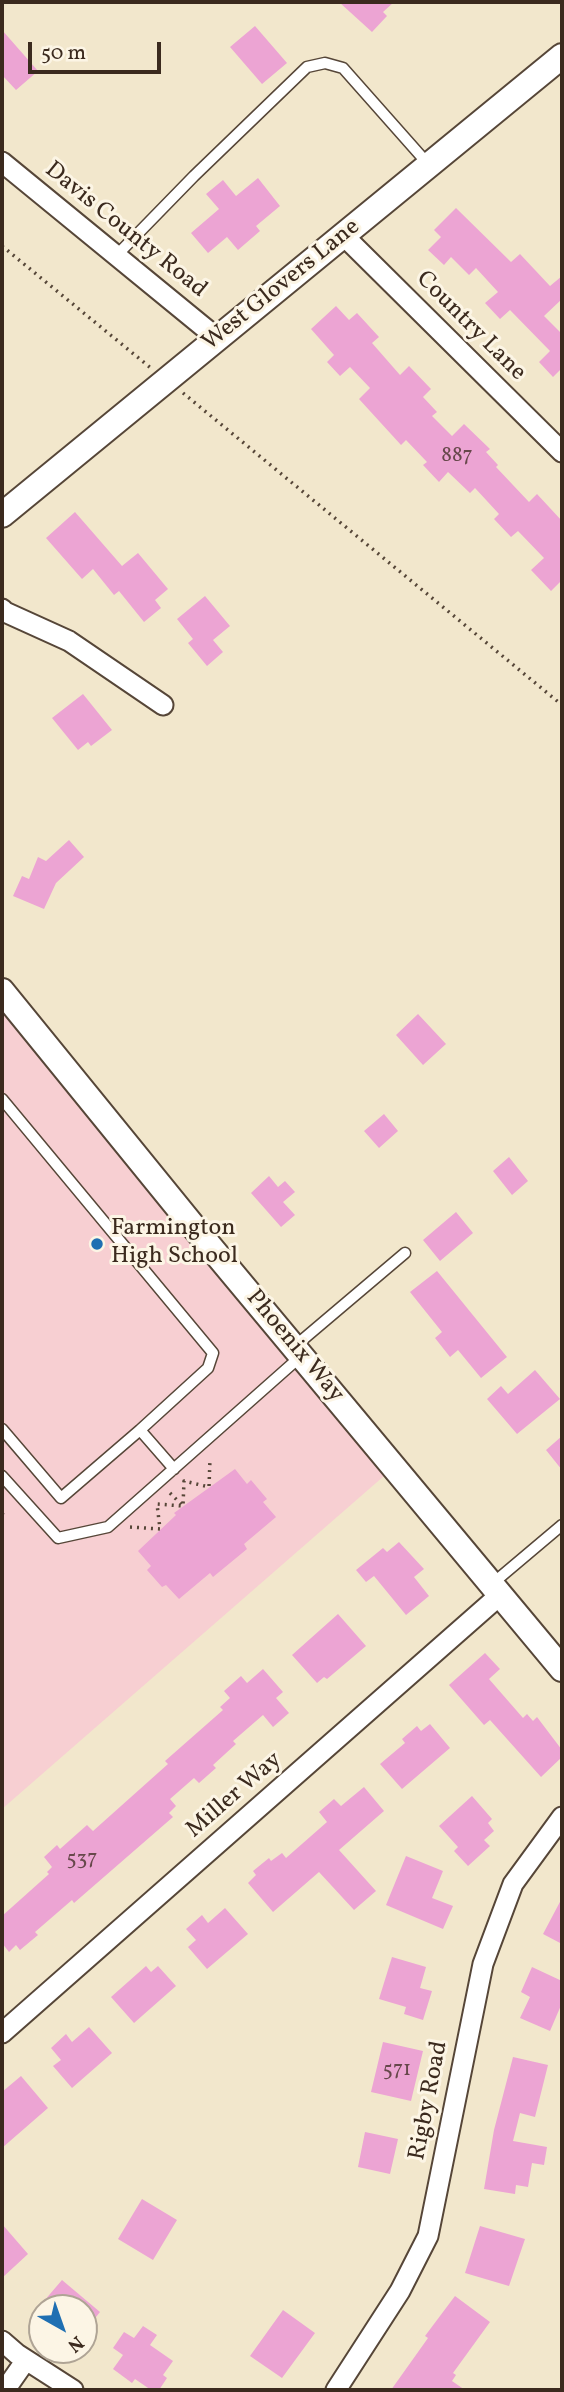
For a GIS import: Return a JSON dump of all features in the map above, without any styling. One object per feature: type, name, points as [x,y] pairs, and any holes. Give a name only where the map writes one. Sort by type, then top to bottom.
[{"type":"street","name":"West Glovers Lane","points":[[2,515],[430,167],[562,56]]},
{"type":"street","name":"Davis County Road","points":[[2,162],[217,338]]},
{"type":"street","name":"Country Lane","points":[[344,236],[562,452]]},
{"type":"street","points":[[2,609],[69,640],[163,705]]},
{"type":"street","name":"Phoenix Way","points":[[2,991],[562,1669]]},
{"type":"street","name":"Miller Way","points":[[2,2034],[496,1589]]},
{"type":"street","name":"Rigby Road","points":[[336,2390],[400,2291],[428,2236],[483,1964],[513,1884],[562,1817]]},
{"type":"street","points":[[2,2341],[73,2390]]},
{"type":"street","points":[[5,2390],[26,2360]]},
{"type":"lane","points":[[116,256],[307,67],[325,63],[343,68],[430,167]]},
{"type":"lane","points":[[2,1099],[214,1353],[208,1368],[61,1497],[2,1429]]},
{"type":"lane","points":[[2,1476],[58,1538],[108,1527],[174,1469],[405,1253]]},
{"type":"lane","points":[[140,1430],[174,1469]]},
{"type":"lane","points":[[496,1589],[562,1525]]},
{"type":"path","points":[[2,246],[562,705]]},
{"type":"path","points":[[183,1506],[184,1481],[209,1488],[210,1458]]},
{"type":"path","points":[[170,1493],[183,1506]]},
{"type":"path","points":[[130,1527],[160,1529],[157,1504],[183,1506]]},
{"type":"shaded area","name":"Farmington High School","points":[[2,1011],[384,1476],[2,1809]]},
{"type":"building","points":[[339,2],[394,2],[383,12],[387,16],[372,32]]},
{"type":"building","points":[[255,26],[287,63],[262,84],[230,47]]},
{"type":"building","points":[[2,30],[38,71],[16,90],[2,75]]},
{"type":"building","points":[[258,178],[280,206],[256,226],[260,231],[238,250],[227,237],[208,253],[191,233],[219,209],[206,194],[223,180],[236,196]]},
{"type":"building","points":[[456,208],[511,262],[520,254],[550,286],[562,276],[562,299],[544,316],[562,334],[562,368],[553,377],[539,362],[550,351],[510,310],[500,319],[485,303],[498,292],[476,268],[469,275],[451,257],[444,265],[428,250],[441,237],[434,230]]},
{"type":"building","points":[[336,306],[349,320],[357,313],[379,337],[372,343],[400,375],[409,366],[431,389],[423,397],[437,412],[432,416],[452,436],[464,424],[490,449],[486,452],[498,465],[496,467],[529,502],[537,494],[562,521],[562,580],[551,591],[531,570],[544,558],[518,531],[511,537],[494,519],[499,514],[475,488],[470,493],[448,472],[439,482],[423,465],[427,462],[406,440],[401,445],[359,399],[370,388],[350,367],[340,376],[327,362],[334,355],[311,329]]},
{"type":"building","points":[[75,512],[122,566],[138,553],[168,589],[155,600],[161,608],[144,622],[119,591],[114,595],[93,569],[82,579],[46,538]]},
{"type":"building","points":[[205,596],[230,626],[213,640],[223,652],[207,666],[188,643],[193,639],[177,619]]},
{"type":"building","points":[[83,694],[112,730],[91,746],[88,742],[78,750],[52,718]]},
{"type":"building","points":[[69,840],[84,857],[56,883],[44,909],[13,896],[22,876],[29,879],[38,857],[46,861]]},
{"type":"building","points":[[418,1014],[446,1044],[423,1065],[396,1035]]},
{"type":"building","points":[[384,1114],[398,1131],[379,1148],[364,1131]]},
{"type":"building","points":[[509,1157],[528,1181],[512,1195],[493,1171]]},
{"type":"building","points":[[269,1176],[278,1187],[285,1181],[295,1192],[283,1202],[295,1215],[281,1227],[251,1193]]},
{"type":"building","points":[[456,1212],[473,1233],[440,1261],[423,1240]]},
{"type":"building","points":[[437,1271],[507,1357],[481,1378],[458,1350],[450,1357],[435,1338],[442,1332],[410,1292]]},
{"type":"building","points":[[535,1370],[560,1399],[517,1434],[487,1399],[501,1386],[508,1394]]},
{"type":"building","points":[[562,1436],[562,1470],[546,1450]]},
{"type":"building","points":[[235,1469],[247,1484],[251,1480],[267,1499],[263,1502],[276,1517],[244,1544],[247,1549],[213,1577],[210,1573],[179,1599],[166,1585],[162,1587],[147,1570],[151,1566],[138,1551],[176,1515],[174,1513]]},
{"type":"building","points":[[399,1542],[424,1569],[414,1577],[429,1596],[406,1615],[374,1576],[366,1582],[356,1570],[383,1548],[387,1552]]},
{"type":"building","points":[[338,1614],[366,1646],[327,1679],[324,1677],[317,1683],[292,1655]]},
{"type":"building","points":[[485,1653],[500,1669],[489,1679],[523,1718],[527,1714],[533,1721],[537,1717],[562,1750],[562,1757],[541,1777],[490,1720],[484,1725],[449,1685]]},
{"type":"building","points":[[263,1669],[283,1692],[276,1698],[289,1713],[273,1727],[263,1715],[233,1741],[236,1744],[213,1765],[216,1768],[199,1783],[194,1778],[170,1799],[176,1806],[169,1813],[173,1817],[74,1903],[72,1900],[35,1932],[38,1935],[20,1950],[16,1945],[9,1952],[2,1943],[2,1916],[49,1874],[47,1872],[52,1867],[44,1857],[57,1845],[60,1849],[87,1825],[93,1831],[168,1764],[165,1761],[223,1710],[220,1707],[230,1698],[224,1691],[241,1676],[247,1683]]},
{"type":"building","points":[[430,1724],[450,1748],[402,1789],[380,1764],[405,1743],[402,1739],[417,1726],[421,1731]]},
{"type":"building","points":[[364,1787],[384,1811],[339,1850],[376,1891],[354,1910],[319,1872],[273,1912],[248,1883],[256,1875],[253,1871],[269,1858],[271,1861],[282,1853],[286,1858],[327,1822],[319,1812],[334,1799],[341,1806]]},
{"type":"building","points":[[472,1796],[492,1819],[488,1823],[494,1831],[484,1840],[490,1846],[468,1866],[454,1851],[458,1847],[439,1826]]},
{"type":"building","points":[[406,1856],[443,1871],[432,1898],[453,1906],[443,1929],[386,1905]]},
{"type":"building","points":[[562,1898],[562,1944],[543,1934]]},
{"type":"building","points":[[225,1908],[248,1934],[207,1969],[188,1947],[196,1940],[186,1929],[202,1915],[208,1923]]},
{"type":"building","points":[[392,1957],[426,1967],[420,1988],[432,1991],[423,2020],[404,2014],[406,2007],[379,1999]]},
{"type":"building","points":[[146,1966],[151,1972],[158,1966],[176,1986],[134,2023],[111,1997]]},
{"type":"building","points":[[532,1967],[562,1981],[562,2003],[550,2031],[520,2018],[530,1997],[521,1992]]},
{"type":"building","points":[[89,2027],[112,2053],[72,2088],[53,2066],[61,2060],[51,2048],[66,2034],[72,2042]]},
{"type":"building","points":[[383,2042],[423,2051],[411,2101],[371,2092]]},
{"type":"building","points":[[513,2057],[548,2065],[535,2117],[520,2113],[513,2141],[547,2147],[544,2165],[532,2163],[528,2187],[516,2185],[515,2194],[484,2189],[494,2130]]},
{"type":"building","points":[[21,2076],[48,2108],[2,2148],[2,2092]]},
{"type":"building","points":[[365,2132],[398,2139],[390,2174],[358,2167]]},
{"type":"building","points":[[142,2199],[177,2220],[153,2260],[118,2239]]},
{"type":"building","points":[[2,2224],[28,2254],[2,2278]]},
{"type":"building","points":[[480,2226],[525,2239],[509,2286],[465,2273]]},
{"type":"building","points":[[62,2280],[79,2294],[50,2294]]},
{"type":"building","points":[[455,2296],[490,2322],[453,2373],[456,2375],[452,2381],[465,2390],[391,2390],[428,2338],[425,2336]]},
{"type":"building","points":[[283,2310],[315,2333],[282,2378],[250,2356]]},
{"type":"building","points":[[143,2326],[157,2335],[150,2345],[173,2361],[163,2375],[167,2378],[159,2390],[151,2390],[135,2379],[132,2383],[113,2369],[123,2355],[113,2348],[124,2332],[134,2338]]},
{"type":"place","name":"Farmington High School","points":[[97,1244]]}]
